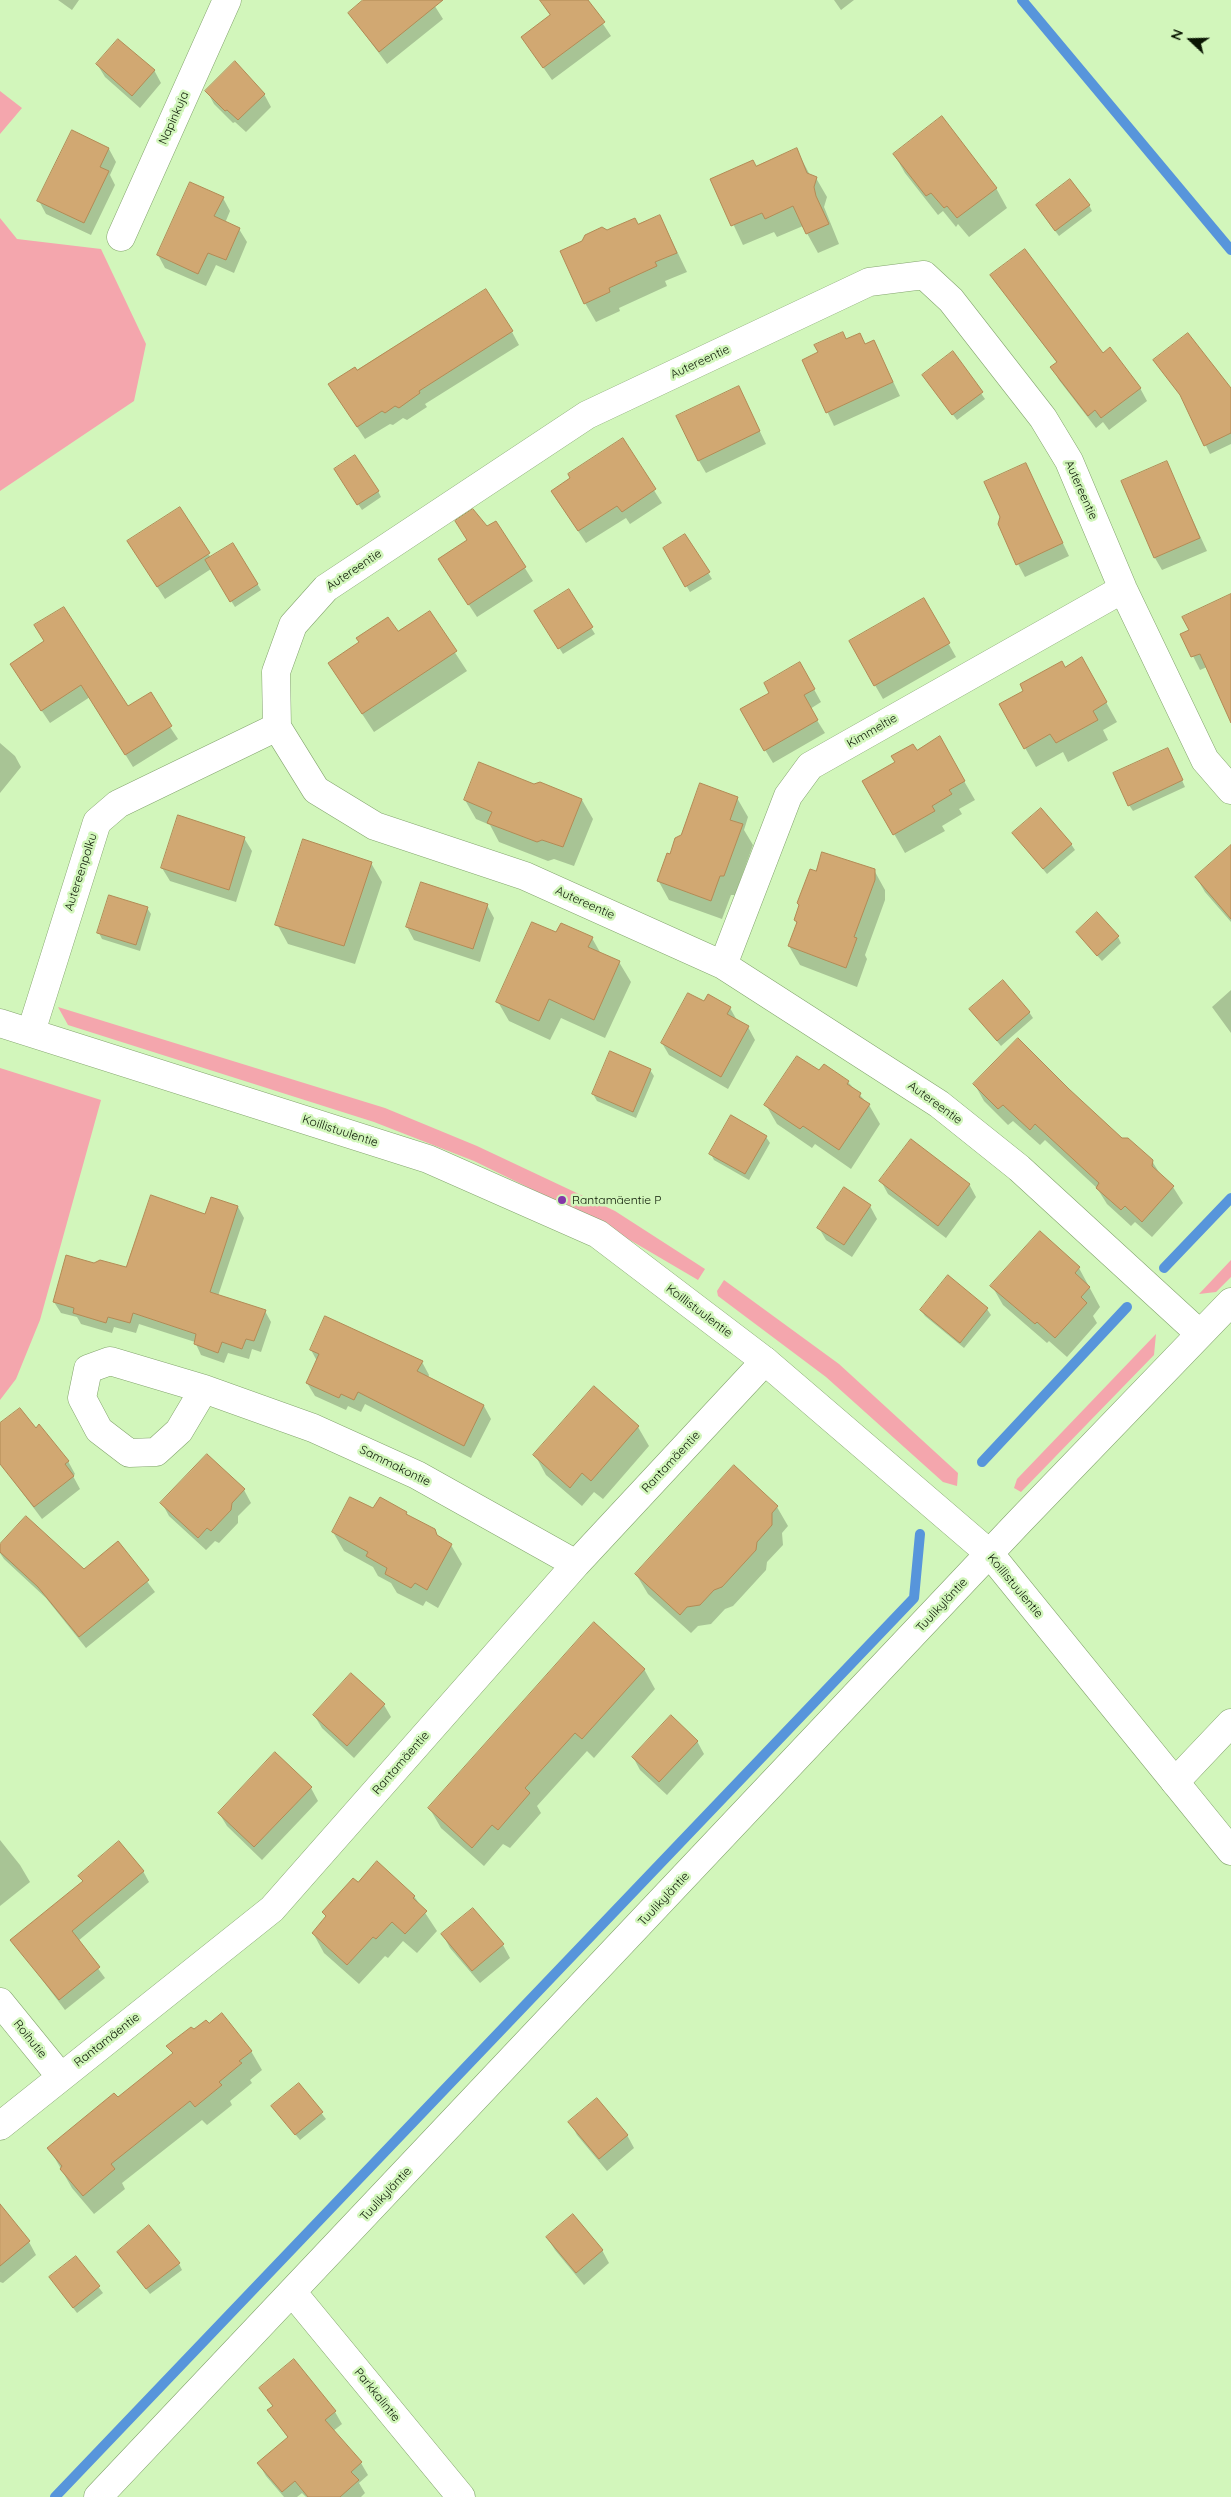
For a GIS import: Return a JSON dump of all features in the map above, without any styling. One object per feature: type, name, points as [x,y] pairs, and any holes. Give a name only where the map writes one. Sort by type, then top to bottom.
[{"type":"street","name":"Napinkuja","points":[[121,237],[227,0]]},
{"type":"street","name":"Autereentie","points":[[1200,1334],[1018,1168],[939,1104],[723,965],[525,876],[375,826],[316,790],[277,727],[276,672],[293,625],[326,588],[587,415],[869,282],[924,275],[951,300],[1043,418],[1069,461],[1123,589],[1205,760],[1231,790]]},
{"type":"street","name":"Kimmeltie","points":[[723,965],[788,796],[810,766],[1123,589]]},
{"type":"street","name":"Autereenpolku","points":[[31,1032],[97,822],[118,804],[277,727]]},
{"type":"street","name":"Koillistuulentie","points":[[0,1023],[428,1158],[598,1234],[765,1361],[990,1554],[1231,1850]]},
{"type":"street","name":"Tuulikyläntie","points":[[98,2497],[990,1554],[1231,1302]]},
{"type":"street","name":"Rantamäentie","points":[[0,2126],[272,1909],[576,1564],[765,1361]]},
{"type":"street","name":"Sammakontie","points":[[204,1389],[313,1428],[417,1475],[576,1564]]},
{"type":"street","points":[[1175,1782],[1231,1723]]},
{"type":"street","name":"Roihutie","points":[[0,2002],[61,2076]]},
{"type":"street","name":"Parkkalintie","points":[[293,2293],[461,2497]]},
{"type":"shaded area","points":[[0,91],[22,108],[0,134]]},
{"type":"shaded area","points":[[0,218],[17,239],[101,249],[146,344],[134,401],[0,491]]},
{"type":"shaded area","points":[[58,1007],[385,1108],[477,1146],[615,1211],[705,1269],[698,1280],[601,1223],[474,1161],[374,1122],[68,1025]]},
{"type":"shaded area","points":[[0,1068],[101,1100],[40,1320],[16,1379],[0,1400]]},
{"type":"shaded area","points":[[1231,1260],[1231,1277],[1216,1292],[1199,1294]]},
{"type":"shaded area","points":[[724,1280],[839,1364],[958,1473],[957,1486],[943,1482],[826,1377],[718,1296],[717,1291]]},
{"type":"shaded area","points":[[1156,1334],[1154,1355],[1021,1492],[1014,1488],[1017,1479]]},
{"type":"building","points":[[363,0],[443,0],[379,52],[348,13]]},
{"type":"building","points":[[540,0],[588,0],[605,22],[543,68],[521,37],[550,15]]},
{"type":"building","points":[[118,39],[155,70],[132,96],[96,64]]},
{"type":"building","points":[[235,61],[265,94],[238,120],[227,110],[225,111],[205,91]]},
{"type":"building","points":[[942,116],[997,188],[957,218],[947,206],[944,208],[931,193],[926,196],[893,154]]},
{"type":"building","points":[[72,130],[109,148],[100,167],[109,171],[84,223],[37,201]]},
{"type":"building","points":[[797,148],[807,173],[817,177],[814,187],[816,196],[829,224],[806,234],[793,206],[765,219],[762,213],[731,226],[710,179],[753,160],[756,166]]},
{"type":"building","points":[[1070,179],[1090,205],[1055,231],[1036,205]]},
{"type":"building","points":[[190,182],[224,197],[214,216],[240,228],[226,260],[208,253],[198,274],[157,255]]},
{"type":"building","points":[[660,215],[677,253],[655,262],[657,266],[609,288],[610,292],[584,304],[560,251],[582,241],[585,235],[602,227],[607,230],[635,218],[638,224]]},
{"type":"building","points":[[1025,249],[1103,353],[1110,347],[1141,388],[1101,418],[1095,410],[1088,416],[1050,367],[1057,362],[990,275]]},
{"type":"building","points":[[486,289],[513,331],[419,391],[420,393],[399,408],[395,406],[385,413],[382,411],[357,427],[328,384],[355,367],[357,370]]},
{"type":"building","points":[[843,332],[846,339],[860,333],[865,344],[874,340],[893,382],[826,413],[802,360],[818,352],[814,345]]},
{"type":"building","points":[[1188,333],[1231,388],[1231,433],[1204,446],[1180,395],[1153,360]]},
{"type":"building","points":[[953,351],[983,392],[952,415],[922,375]]},
{"type":"building","points":[[739,386],[760,431],[698,461],[676,416]]},
{"type":"building","points":[[623,438],[656,489],[622,512],[617,506],[578,531],[551,491],[570,478],[568,474]]},
{"type":"building","points":[[355,455],[379,491],[357,505],[334,469]]},
{"type":"building","points":[[1167,461],[1200,538],[1154,558],[1121,481]]},
{"type":"building","points":[[1026,463],[1063,543],[1016,565],[998,524],[1000,517],[984,482]]},
{"type":"building","points":[[180,507],[210,553],[157,587],[127,541]]},
{"type":"building","points":[[473,509],[487,526],[496,521],[526,567],[468,605],[438,559],[467,540],[455,521]]},
{"type":"building","points":[[685,534],[710,572],[685,587],[663,548]]},
{"type":"building","points":[[233,543],[258,584],[230,602],[205,560]]},
{"type":"building","points":[[569,589],[593,627],[558,649],[534,611]]},
{"type":"building","points":[[1231,594],[1231,723],[1200,654],[1191,657],[1180,634],[1189,630],[1182,617]]},
{"type":"building","points":[[924,598],[950,643],[874,686],[849,641]]},
{"type":"building","points":[[64,607],[128,706],[151,692],[172,726],[125,755],[81,685],[41,711],[10,664],[44,641],[34,625]]},
{"type":"building","points":[[430,611],[457,651],[362,714],[328,663],[359,642],[356,638],[388,617],[398,631]]},
{"type":"building","points":[[1082,657],[1107,702],[1093,711],[1098,720],[1056,743],[1050,734],[1024,749],[999,704],[1023,691],[1020,684],[1062,661],[1065,667]]},
{"type":"building","points":[[800,662],[815,689],[804,695],[818,720],[764,751],[740,709],[769,693],[764,683]]},
{"type":"building","points":[[940,736],[965,781],[949,790],[952,794],[932,806],[935,811],[893,835],[862,781],[895,762],[891,756],[913,744],[917,750]]},
{"type":"building","points":[[1168,748],[1183,780],[1128,806],[1113,773]]},
{"type":"building","points":[[479,762],[534,784],[540,782],[582,799],[563,847],[542,840],[537,842],[487,823],[492,812],[464,800]]},
{"type":"building","points":[[700,783],[738,797],[730,820],[743,824],[724,876],[720,876],[711,901],[657,881],[667,853],[670,854],[675,838],[681,835]]},
{"type":"building","points":[[1041,808],[1072,844],[1043,869],[1012,833]]},
{"type":"building","points":[[178,815],[245,837],[229,890],[161,868]]},
{"type":"building","points":[[303,839],[372,862],[344,946],[275,925]]},
{"type":"building","points":[[1231,845],[1231,919],[1195,877]]},
{"type":"building","points":[[822,852],[875,869],[875,880],[854,937],[857,938],[846,968],[788,946],[797,922],[794,920],[799,905],[797,903],[810,869],[816,871]]},
{"type":"building","points":[[421,882],[488,904],[473,949],[406,927]]},
{"type":"building","points":[[109,895],[148,907],[136,945],[97,933]]},
{"type":"building","points":[[1097,912],[1119,936],[1097,956],[1076,932]]},
{"type":"building","points":[[532,922],[556,932],[561,923],[593,937],[588,947],[620,961],[594,1020],[549,999],[539,1021],[496,1002]]},
{"type":"building","points":[[1003,980],[1030,1012],[997,1041],[969,1009]]},
{"type":"building","points":[[688,993],[704,1001],[708,994],[731,1007],[727,1014],[749,1026],[721,1077],[661,1043]]},
{"type":"building","points":[[1018,1038],[1122,1138],[1128,1138],[1153,1160],[1152,1166],[1174,1186],[1142,1222],[1125,1206],[1121,1210],[1096,1188],[1099,1183],[1035,1124],[1030,1130],[1003,1105],[998,1109],[973,1084]]},
{"type":"building","points":[[610,1051],[651,1069],[633,1112],[592,1094]]},
{"type":"building","points":[[797,1056],[819,1070],[824,1064],[849,1081],[847,1084],[861,1093],[859,1097],[870,1104],[839,1150],[803,1126],[800,1129],[764,1105]]},
{"type":"building","points":[[731,1115],[767,1136],[745,1174],[709,1154]]},
{"type":"building","points":[[911,1139],[970,1184],[938,1226],[879,1181]]},
{"type":"building","points":[[844,1187],[871,1205],[844,1245],[817,1228]]},
{"type":"building","points":[[151,1195],[205,1214],[211,1197],[238,1206],[210,1292],[266,1310],[254,1341],[246,1339],[242,1349],[222,1342],[218,1353],[194,1344],[196,1334],[133,1313],[130,1323],[108,1317],[106,1323],[73,1313],[74,1308],[53,1302],[66,1255],[94,1263],[100,1260],[126,1267]]},
{"type":"building","points":[[1040,1231],[1080,1267],[1075,1273],[1090,1287],[1081,1297],[1087,1303],[1055,1338],[1037,1322],[1035,1324],[990,1286]]},
{"type":"building","points":[[948,1275],[988,1308],[960,1343],[920,1310]]},
{"type":"building","points":[[325,1316],[423,1361],[417,1371],[484,1405],[464,1446],[358,1392],[354,1400],[341,1394],[339,1398],[306,1383],[319,1354],[310,1350]]},
{"type":"building","points":[[594,1386],[639,1426],[591,1481],[582,1473],[570,1488],[533,1455]]},
{"type":"building","points":[[20,1408],[36,1428],[39,1424],[69,1461],[65,1464],[74,1476],[34,1507],[0,1464],[0,1423]]},
{"type":"building","points":[[207,1454],[245,1489],[232,1503],[231,1510],[211,1531],[207,1528],[198,1538],[160,1503]]},
{"type":"building","points":[[734,1465],[778,1506],[772,1513],[772,1525],[757,1542],[756,1550],[722,1587],[714,1590],[700,1605],[687,1607],[680,1615],[635,1574]]},
{"type":"building","points":[[350,1497],[373,1508],[380,1497],[407,1512],[406,1514],[435,1529],[437,1535],[452,1544],[427,1590],[415,1583],[411,1588],[385,1574],[387,1568],[366,1556],[368,1552],[332,1532]]},
{"type":"building","points":[[26,1516],[84,1569],[118,1541],[149,1580],[79,1637],[38,1587],[0,1552],[0,1544]]},
{"type":"building","points":[[594,1622],[645,1669],[582,1739],[575,1733],[525,1788],[530,1793],[498,1830],[492,1825],[472,1848],[428,1808]]},
{"type":"building","points":[[351,1673],[385,1704],[347,1746],[313,1715]]},
{"type":"building","points":[[671,1715],[698,1741],[659,1782],[632,1757]]},
{"type":"building","points":[[275,1752],[312,1787],[254,1847],[218,1813]]},
{"type":"building","points":[[119,1841],[144,1871],[72,1931],[100,1967],[59,2000],[10,1940],[83,1881],[78,1876]]},
{"type":"building","points":[[377,1861],[415,1896],[413,1898],[427,1911],[405,1934],[392,1922],[376,1939],[373,1937],[347,1965],[312,1933],[326,1916],[322,1912],[353,1878],[358,1882]]},
{"type":"building","points":[[473,1908],[504,1944],[472,1971],[441,1934]]},
{"type":"building","points":[[222,2013],[252,2051],[239,2061],[242,2063],[219,2082],[222,2085],[195,2107],[190,2101],[111,2164],[115,2169],[83,2196],[60,2169],[62,2166],[47,2148],[114,2093],[118,2097],[173,2053],[166,2046],[191,2027],[194,2029],[206,2020],[209,2023]]},
{"type":"building","points":[[299,2083],[323,2112],[295,2135],[271,2106]]},
{"type":"building","points":[[597,2098],[628,2135],[599,2159],[568,2122]]},
{"type":"building","points":[[0,2204],[30,2241],[0,2266]]},
{"type":"building","points":[[573,2214],[603,2250],[576,2273],[546,2237]]},
{"type":"building","points":[[149,2225],[180,2263],[146,2289],[117,2252]]},
{"type":"building","points":[[76,2256],[100,2286],[73,2308],[49,2277]]},
{"type":"building","points":[[294,2359],[336,2411],[325,2420],[362,2462],[351,2472],[359,2480],[340,2497],[308,2497],[295,2481],[282,2492],[257,2463],[288,2437],[267,2410],[273,2406],[259,2388]]},
{"type":"waterway","points":[[1022,0],[1231,250]]},
{"type":"waterway","points":[[1164,1268],[1231,1198]]},
{"type":"waterway","points":[[982,1462],[1127,1307]]},
{"type":"waterway","points":[[55,2497],[914,1598],[920,1534]]},
{"type":"place","name":"Rantamäentie P","points":[[562,1200]]}]
